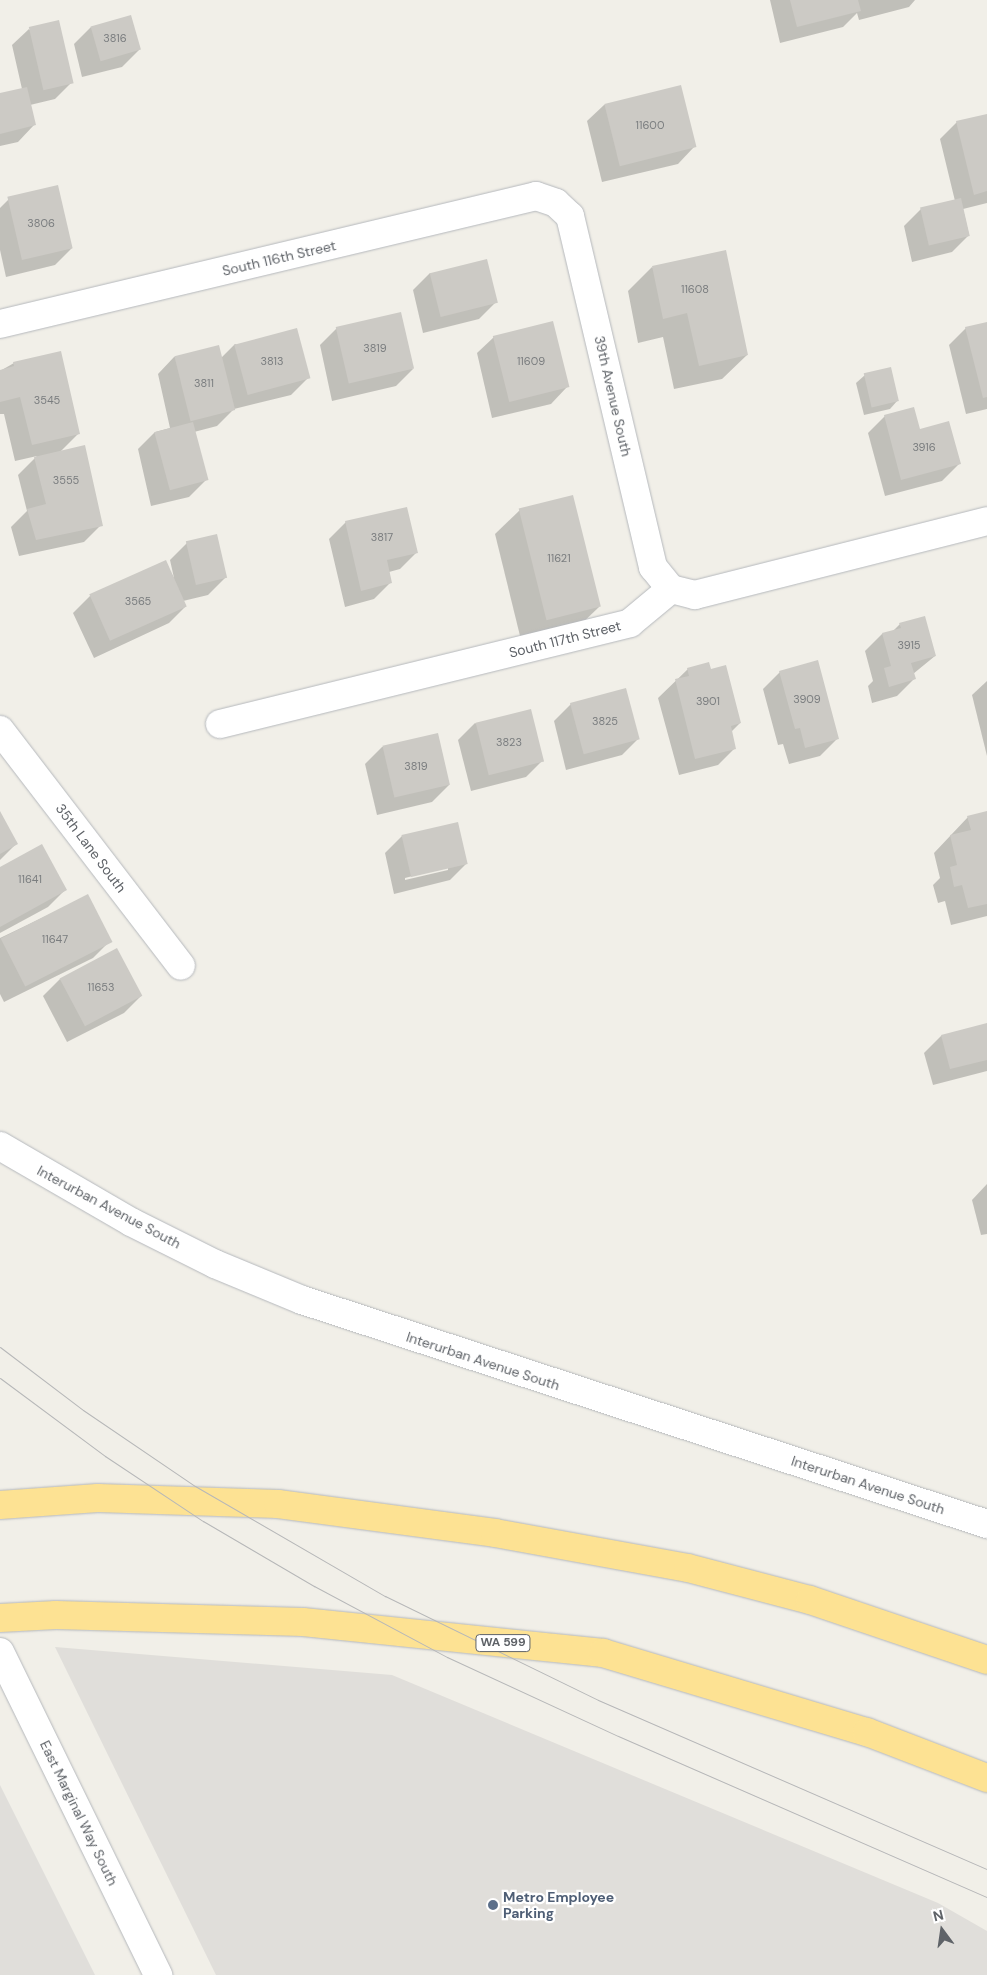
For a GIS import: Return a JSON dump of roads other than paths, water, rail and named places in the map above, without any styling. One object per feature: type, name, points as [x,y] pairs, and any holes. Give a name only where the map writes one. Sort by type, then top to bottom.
[{"type":"highway","points":[[0,1505],[98,1498],[278,1504],[495,1533],[688,1568],[810,1600],[987,1660]]},
{"type":"highway","name":"WA 599","points":[[0,1618],[56,1615],[303,1622],[603,1653],[867,1732],[987,1778]]},
{"type":"street","name":"South 116th Street","points":[[0,324],[536,196],[556,203]]},
{"type":"street","name":"39th Avenue South","points":[[556,203],[570,216],[653,567],[671,589]]},
{"type":"street","points":[[671,589],[695,595],[987,521]]},
{"type":"street","name":"South 117th Street","points":[[220,724],[630,623],[671,589]]},
{"type":"street","name":"35th Lane South","points":[[0,730],[181,966]]},
{"type":"street","name":"Interurban Avenue South","points":[[0,1146],[131,1222],[215,1264],[302,1300],[987,1524]]},
{"type":"street","name":"East Marginal Way South","points":[[0,1652],[158,1975]]},
{"type":"tram line","points":[[0,1347],[83,1410],[195,1486],[385,1596],[598,1700],[987,1869]]},
{"type":"tram line","points":[[0,1378],[105,1456],[203,1521],[314,1586],[447,1657],[618,1736],[987,1897]]},
{"type":"place","name":"Metro Employee Parking","points":[[493,1905]]}]
